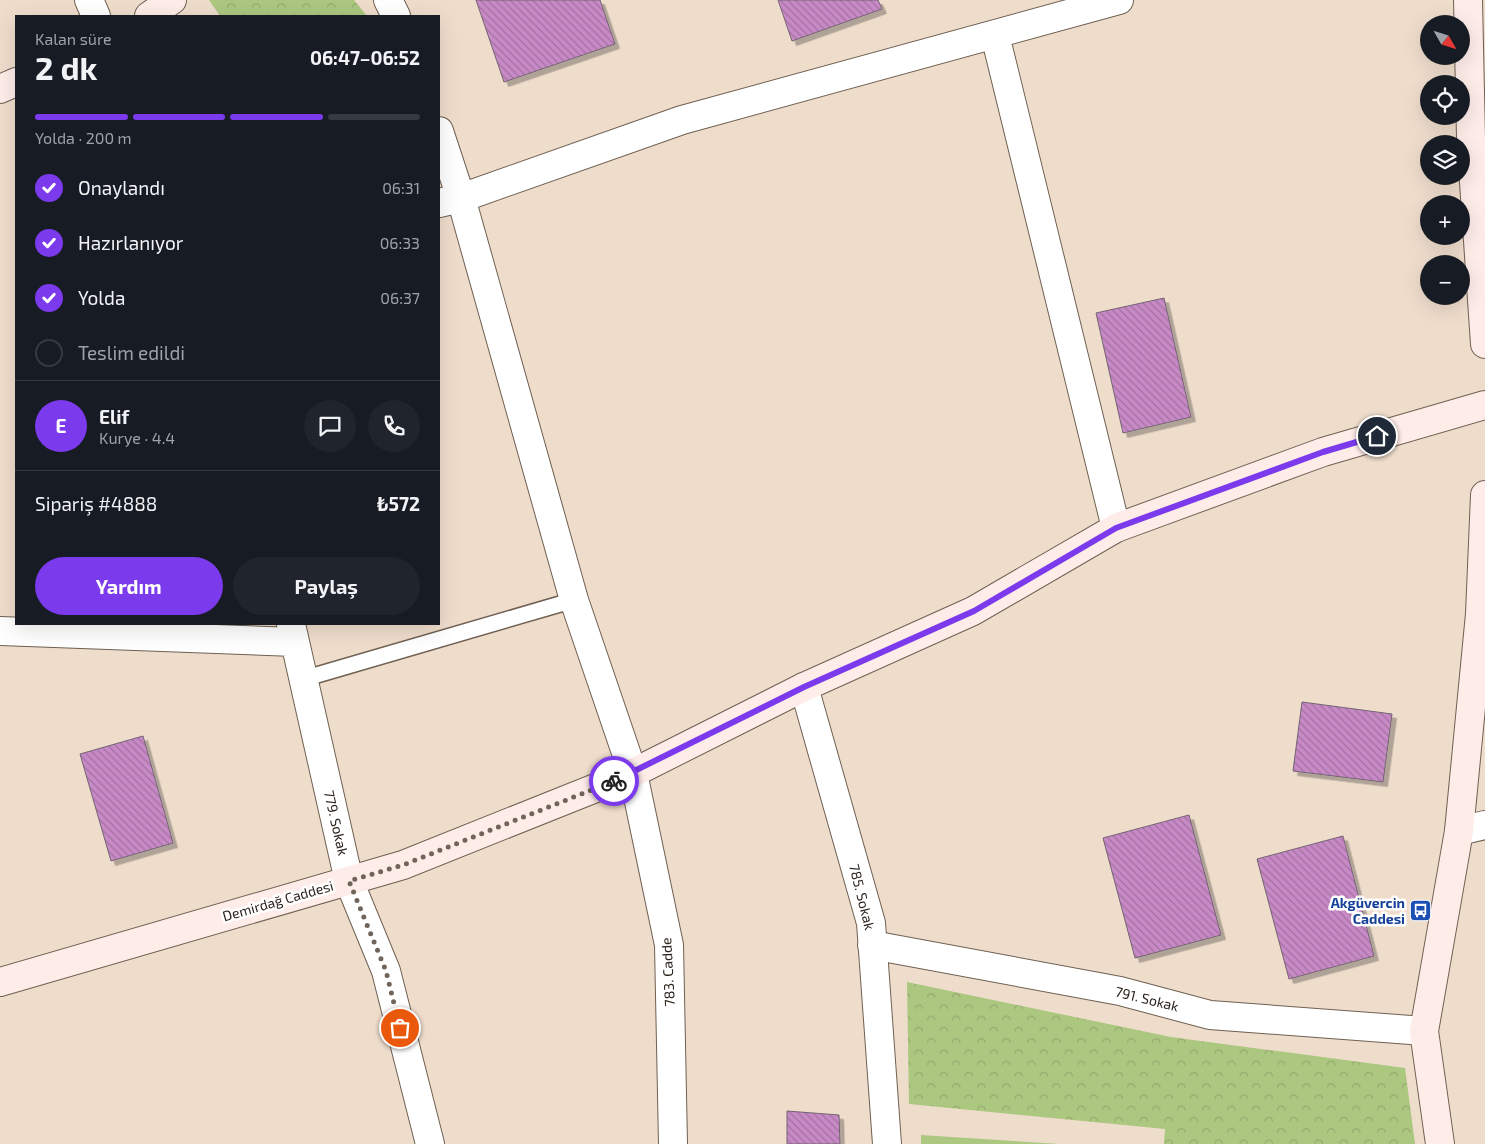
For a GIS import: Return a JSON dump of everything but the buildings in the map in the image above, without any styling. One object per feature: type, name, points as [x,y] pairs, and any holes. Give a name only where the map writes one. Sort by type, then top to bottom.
[{"type":"street","points":[[89,0],[96,15]]},
{"type":"street","points":[[150,15],[172,0]]},
{"type":"street","points":[[388,0],[396,15]]},
{"type":"street","points":[[450,200],[682,120],[1119,0]]},
{"type":"street","points":[[1468,0],[1471,138],[1485,344]]},
{"type":"street","points":[[995,35],[1116,528]]},
{"type":"street","points":[[0,89],[15,82]]},
{"type":"street","name":"783. Cadde","points":[[440,136],[450,200],[574,600],[633,773],[669,945],[673,1144]]},
{"type":"street","name":"Demirdağ Caddesi","points":[[0,982],[403,865],[633,773],[804,687],[974,611],[1116,528],[1323,452],[1485,405]]},
{"type":"street","points":[[1440,1144],[1424,1031],[1459,831],[1480,614],[1485,494]]},
{"type":"street","points":[[0,631],[293,633]]},
{"type":"street","name":"779. Sokak","points":[[293,633],[349,881],[386,971],[430,1144]]},
{"type":"street","name":"785. Sokak","points":[[804,687],[871,923],[887,1144]]},
{"type":"street","points":[[1459,831],[1485,825]]},
{"type":"street","name":"791. Sokak","points":[[872,944],[1120,991],[1210,1015],[1424,1031]]},
{"type":"lane","points":[[303,679],[574,600]]},
{"type":"green space","points":[[209,0],[354,0],[366,15],[219,15]]},
{"type":"green space","points":[[907,982],[1171,1037],[1405,1068],[1415,1144],[1164,1144],[1165,1129],[909,1104]]},
{"type":"green space","points":[[921,1135],[1060,1144],[921,1144]]},
{"type":"way so far","points":[[400,1028],[386,971],[349,881],[403,865],[614,781]]},
{"type":"place","name":"Akgüvercin Caddesi","points":[[1421,911]]},
{"type":"route","points":[[614,781],[804,687],[974,611],[1116,528],[1323,452],[1377,436]]}]
